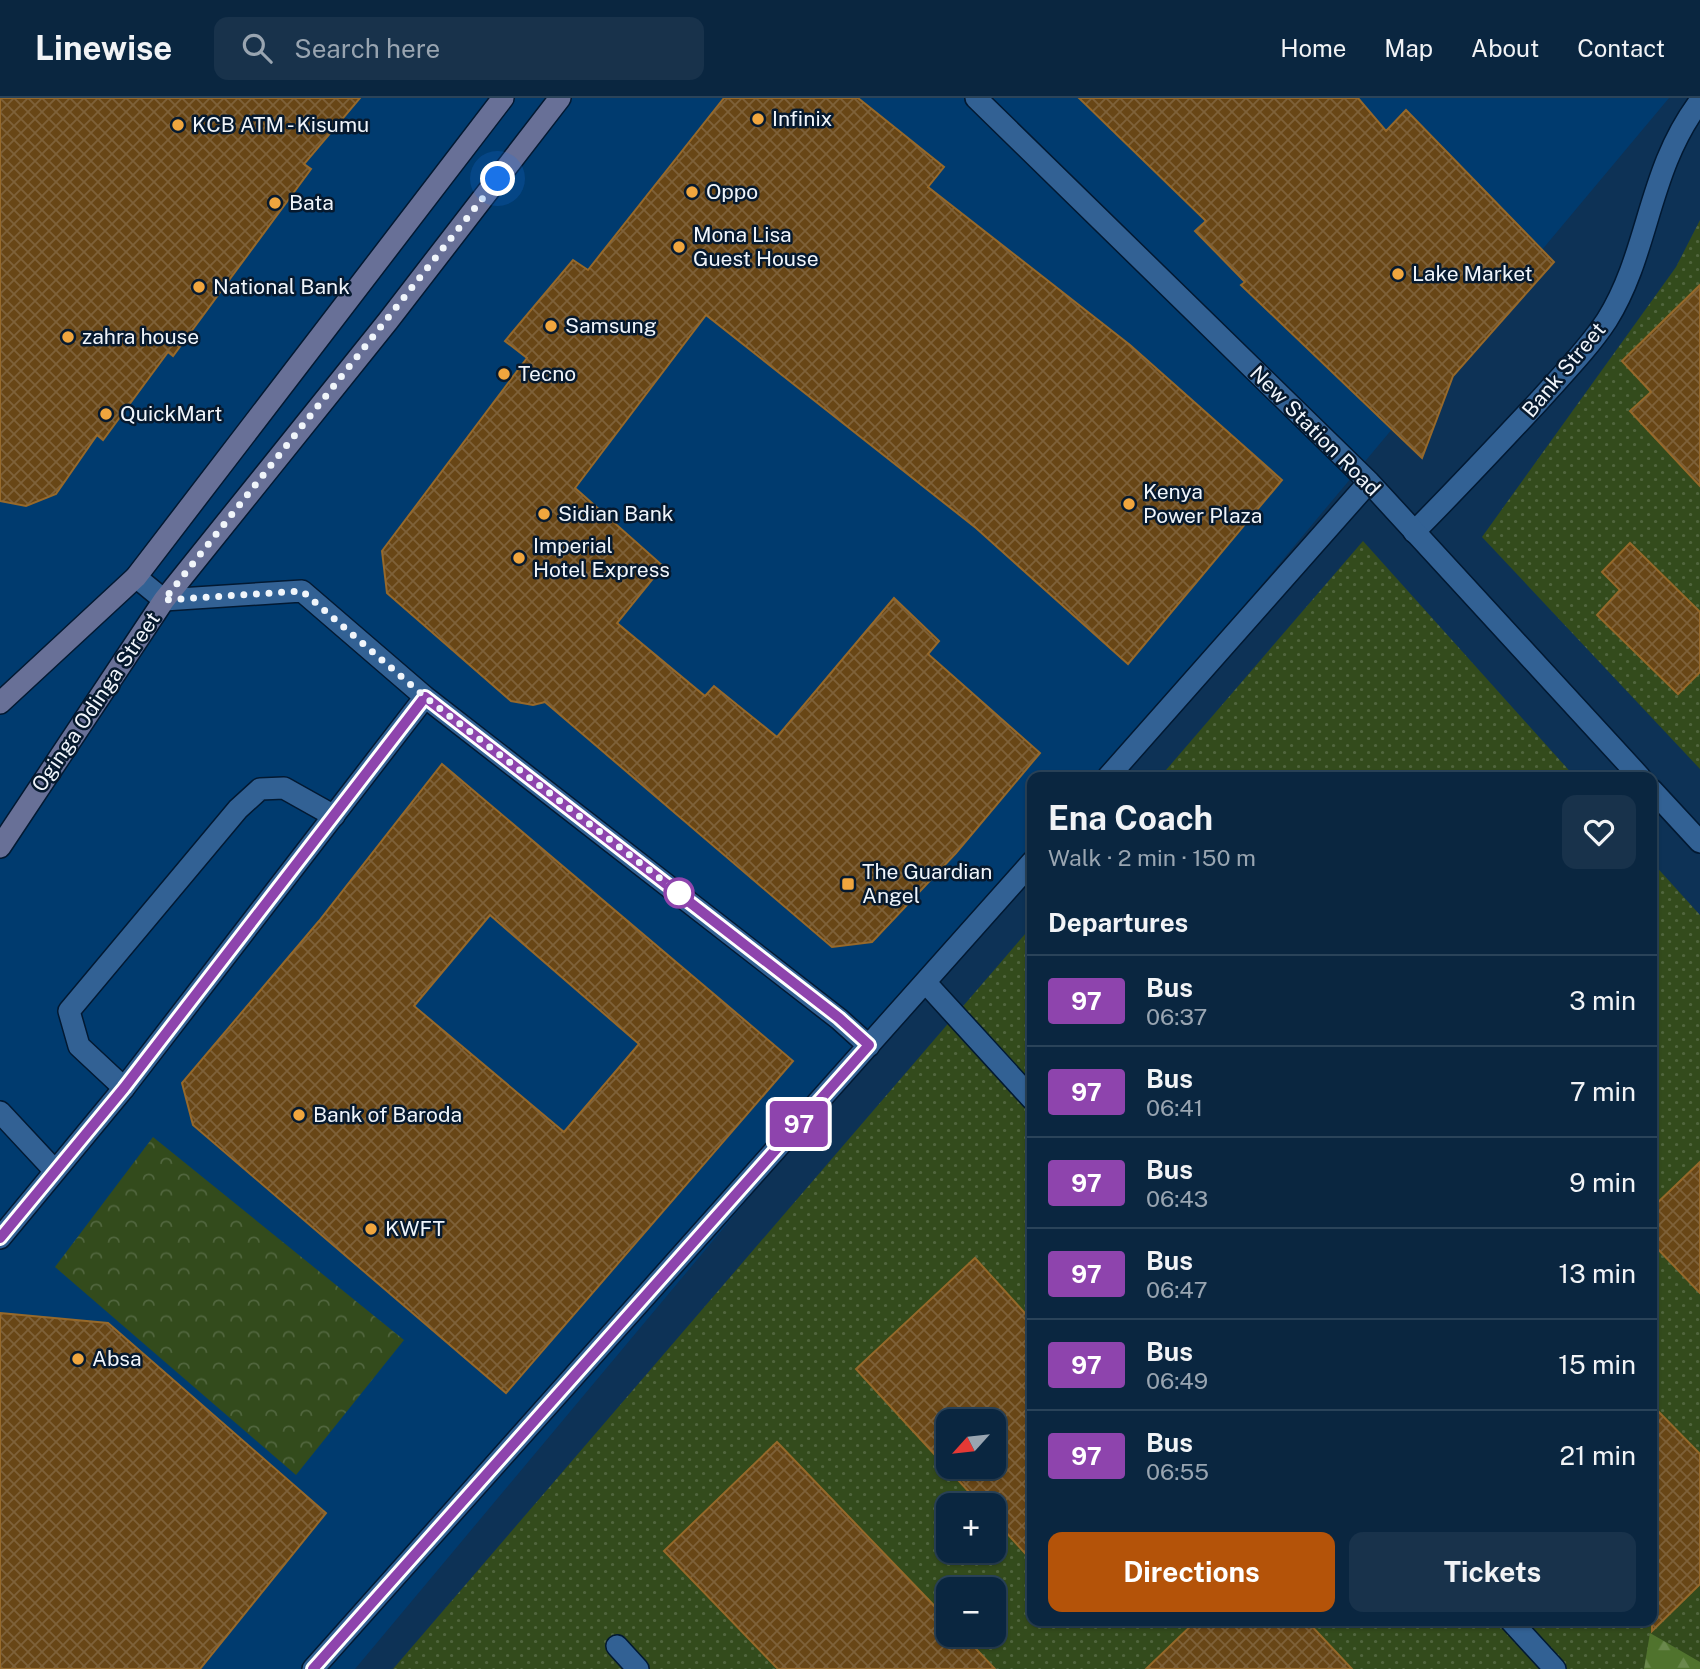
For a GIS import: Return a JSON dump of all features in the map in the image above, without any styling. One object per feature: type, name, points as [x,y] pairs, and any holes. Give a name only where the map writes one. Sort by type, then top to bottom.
[{"type":"main road","name":"Oginga Odinga Street","points":[[0,703],[136,577],[503,98]]},
{"type":"main road","name":"Oginga Odinga Street","points":[[0,847],[164,600],[388,321],[560,98]]},
{"type":"street","name":"New Station Road","points":[[976,98],[1369,482],[1635,772]]},
{"type":"street","name":"Bank Street","points":[[1414,532],[1561,377],[1607,319],[1629,272],[1664,164],[1679,128],[1700,102]]},
{"type":"street","points":[[1112,772],[1369,482]]},
{"type":"street","points":[[136,577],[164,600],[302,591],[425,697],[839,1018],[869,1045]]},
{"type":"street","points":[[0,1238],[124,1088],[425,697]]},
{"type":"street","points":[[124,1088],[79,1045],[69,1011],[238,808],[260,789],[284,788],[334,816]]},
{"type":"street","points":[[1657,795],[1700,842]]},
{"type":"street","points":[[313,1669],[1027,868]]},
{"type":"street","points":[[926,983],[1027,1094]]},
{"type":"street","points":[[0,1112],[55,1171]]},
{"type":"street","points":[[1516,1626],[1555,1669]]},
{"type":"street","points":[[617,1646],[638,1669]]},
{"type":"shaded area","points":[[0,98],[1669,98],[1105,772],[1027,772],[1027,865],[355,1669],[0,1669]]},
{"type":"green space","points":[[1700,220],[1700,769],[1482,537],[1676,267]]},
{"type":"green space","points":[[1363,541],[1571,772],[1164,772]]},
{"type":"green space","points":[[1657,868],[1700,915],[1700,1669],[393,1669],[1027,932],[1027,1626],[1657,1626]]},
{"type":"green space","points":[[153,1137],[404,1340],[296,1475],[55,1267]]},
{"type":"green space","points":[[1650,1633],[1700,1662],[1700,1669],[1644,1669]]},
{"type":"building","points":[[0,98],[360,98],[304,164],[311,169],[173,356],[168,352],[103,440],[97,435],[56,494],[26,506],[0,501]]},
{"type":"building","points":[[724,98],[858,98],[944,167],[928,187],[1130,345],[1282,480],[1128,664],[976,528],[706,315],[575,488],[663,566],[617,623],[705,696],[714,686],[777,737],[894,598],[939,641],[928,654],[1040,753],[956,853],[872,942],[832,947],[545,702],[533,705],[511,701],[387,593],[382,551],[527,358],[505,341],[573,260],[588,270]]},
{"type":"building","name":"Lake Market","points":[[1079,98],[1358,98],[1386,131],[1406,110],[1554,262],[1453,376],[1422,458],[1241,285],[1245,282],[1195,231],[1206,221]]},
{"type":"building","points":[[1700,285],[1700,486],[1630,411],[1651,392],[1622,361]]},
{"type":"building","points":[[1630,543],[1700,612],[1700,672],[1678,694],[1597,615],[1620,590],[1602,572]]},
{"type":"building","points":[[442,764],[793,1061],[506,1393],[193,1125],[182,1083],[319,921]],"holes":[[[490,915],[639,1044],[564,1132],[414,1006]]]},
{"type":"building","points":[[1700,1162],[1700,1293],[1657,1248],[1657,1203]]},
{"type":"building","points":[[975,1258],[1027,1315],[1027,1555],[1006,1532],[1006,1493],[970,1493],[957,1479],[1006,1479],[1006,1409],[936,1409],[936,1456],[856,1369]]},
{"type":"building","points":[[0,1313],[108,1323],[326,1513],[200,1669],[0,1669]]},
{"type":"building","points":[[1657,1410],[1700,1454],[1700,1584],[1652,1631],[1652,1626],[1657,1626]]},
{"type":"building","points":[[777,1442],[936,1608],[936,1647],[974,1647],[995,1669],[778,1669],[664,1551]]},
{"type":"building","points":[[1191,1626],[1312,1626],[1352,1669],[1146,1669]]},
{"type":"bus line","name":"97","points":[[0,1238],[124,1088],[425,697],[839,1018],[869,1045],[313,1669]]},
{"type":"place","name":"Infinix","points":[[758,119]]},
{"type":"place","name":"KCB ATM - Kisumu","points":[[178,125]]},
{"type":"place","name":"Oppo","points":[[692,192]]},
{"type":"place","name":"Bata","points":[[275,203]]},
{"type":"place","name":"Mona Lisa Guest House","points":[[679,247]]},
{"type":"place","name":"Lake Market","points":[[1398,274]]},
{"type":"place","name":"National Bank","points":[[199,287]]},
{"type":"place","name":"Samsung","points":[[551,326]]},
{"type":"place","name":"zahra house","points":[[68,337]]},
{"type":"place","name":"Tecno","points":[[504,374]]},
{"type":"place","name":"QuickMart","points":[[106,414]]},
{"type":"place","name":"Kenya Power Plaza","points":[[1129,504]]},
{"type":"place","name":"Sidian Bank","points":[[544,514]]},
{"type":"place","name":"Imperial Hotel Express","points":[[519,558]]},
{"type":"place","name":"The Guardian Angel","points":[[848,884]]},
{"type":"place","name":"Bank of Baroda","points":[[299,1115]]},
{"type":"place","name":"KWFT","points":[[371,1229]]},
{"type":"place","name":"Absa","points":[[78,1359]]},
{"type":"route","points":[[498,179],[164,600],[302,591],[332,620],[425,697],[679,893]]}]
